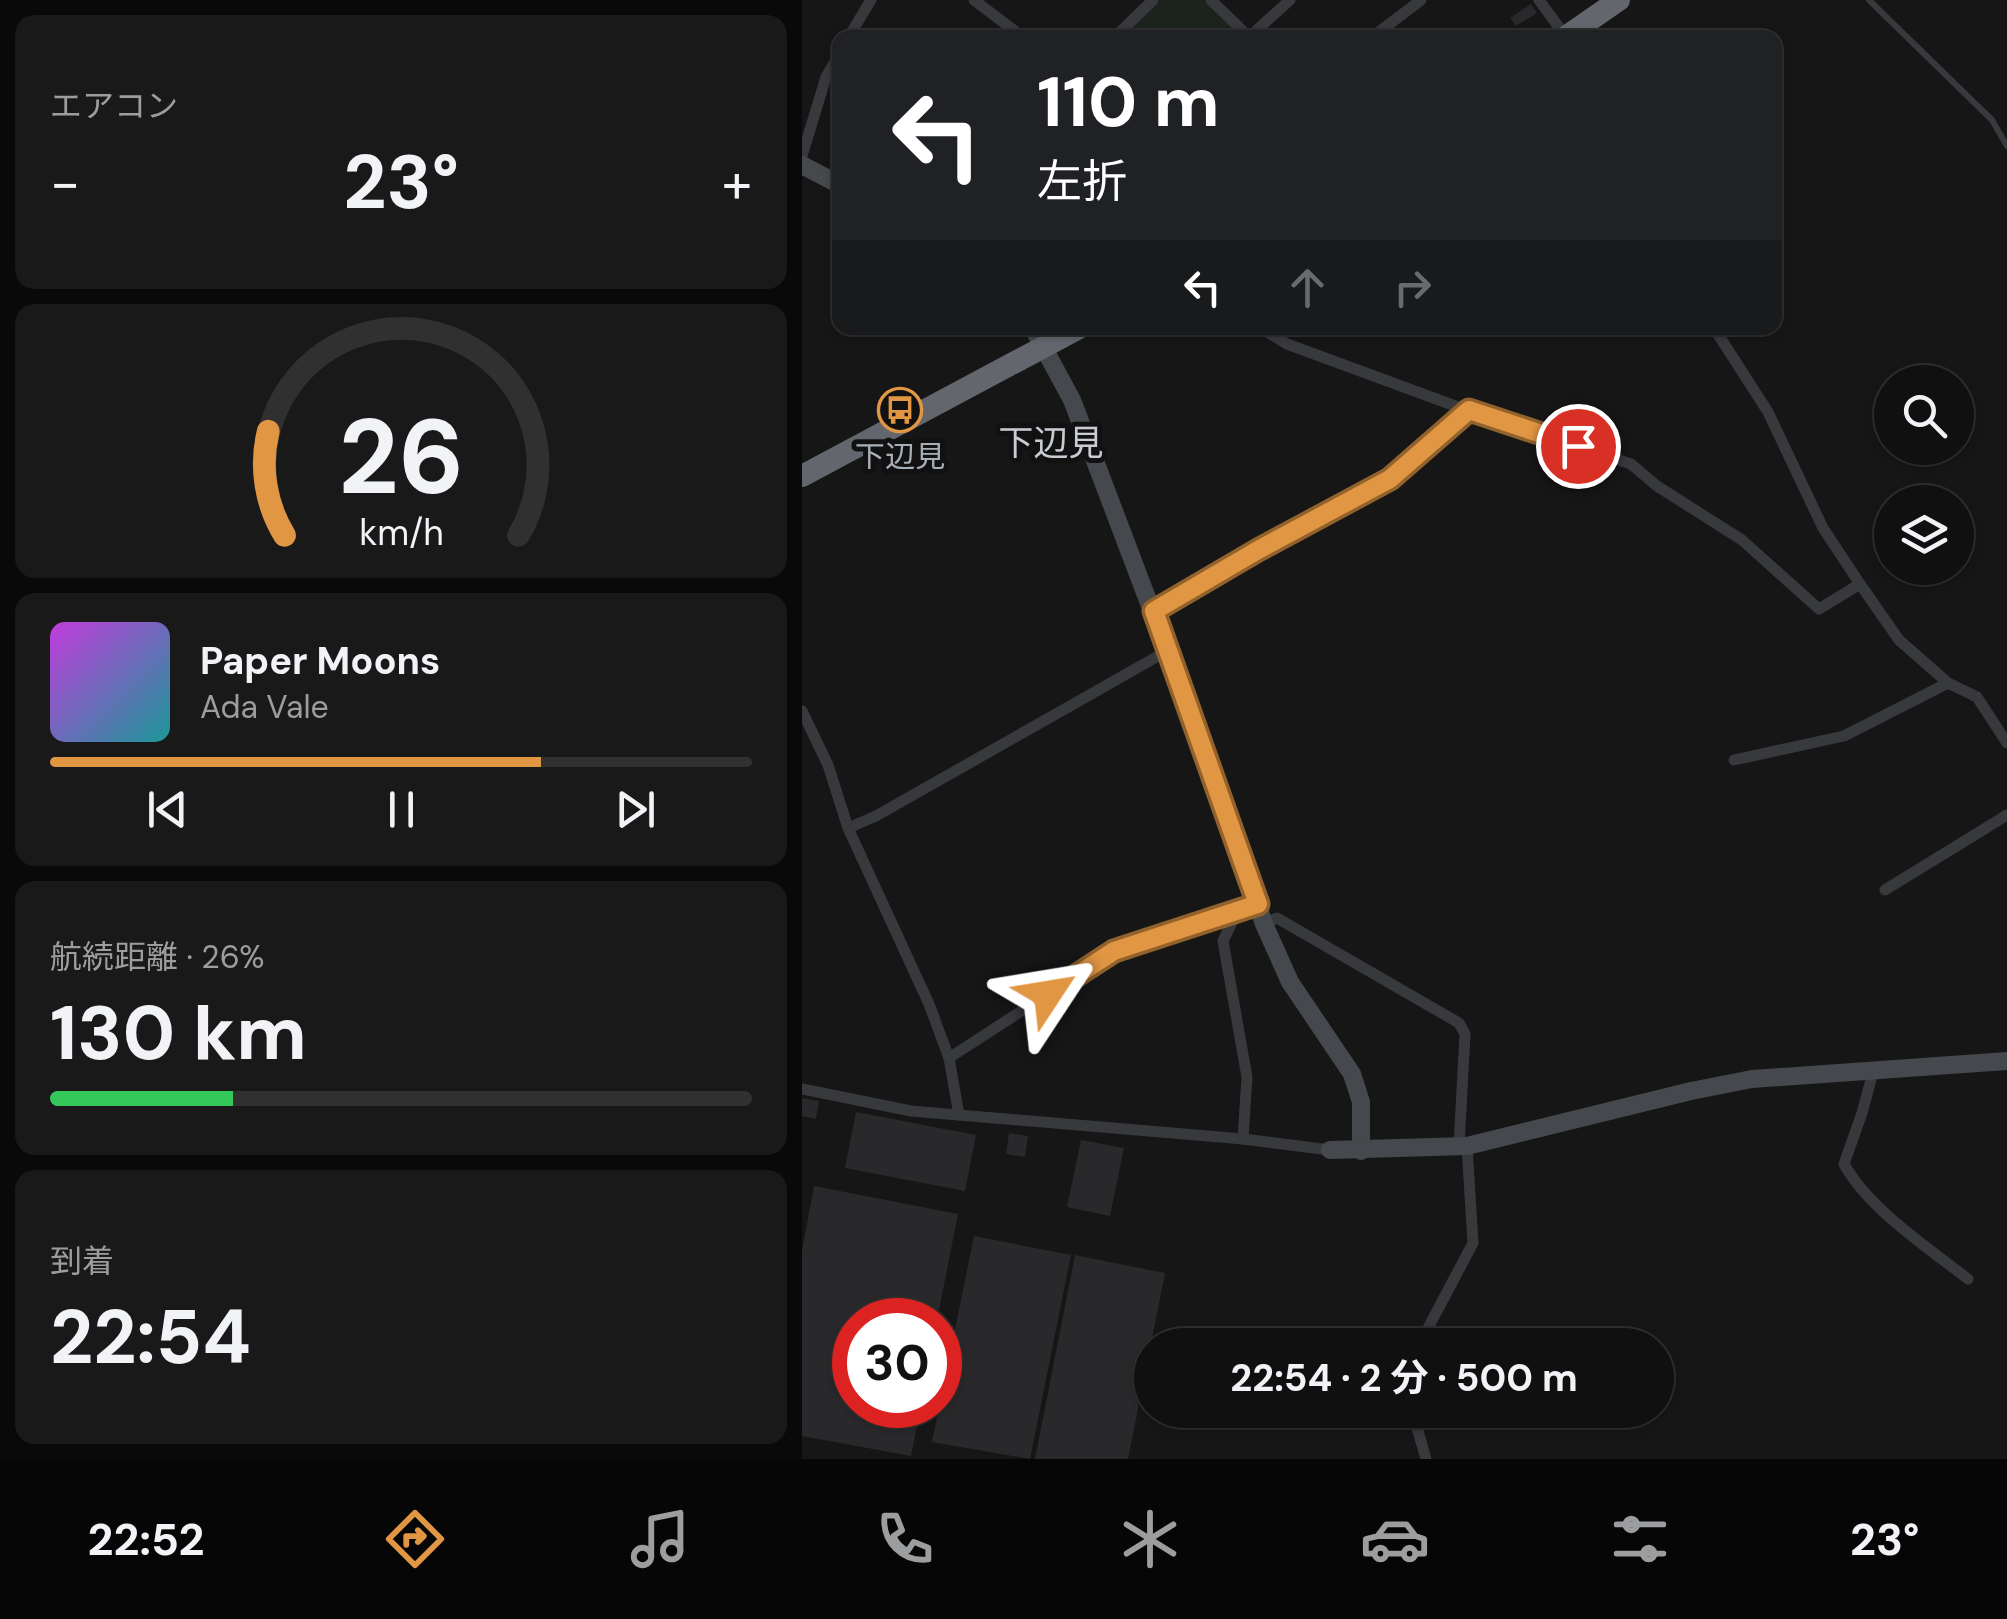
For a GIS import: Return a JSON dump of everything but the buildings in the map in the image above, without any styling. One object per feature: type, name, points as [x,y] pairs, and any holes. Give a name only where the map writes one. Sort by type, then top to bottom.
[{"type":"highway","points":[[1575,30],[1619,0]]},
{"type":"highway","points":[[802,476],[1038,337]]},
{"type":"street","points":[[853,30],[871,0]]},
{"type":"street","points":[[974,0],[1013,30]]},
{"type":"street","points":[[1122,30],[1153,0]]},
{"type":"street","points":[[1211,0],[1243,30]]},
{"type":"street","points":[[1258,30],[1290,0]]},
{"type":"street","points":[[1382,30],[1421,0]]},
{"type":"street","points":[[1539,0],[1560,30]]},
{"type":"street","points":[[802,156],[832,67]]},
{"type":"street","points":[[802,164],[832,181]]},
{"type":"street","points":[[1272,335],[1287,344],[1469,410],[1630,464],[1742,540],[1819,609],[1860,584]]},
{"type":"street","points":[[1718,335],[1768,412],[1823,528],[1860,584],[1900,640],[1948,683],[1977,697],[2006,743]]},
{"type":"street","points":[[1038,337],[1072,400],[1154,611],[1264,924],[1290,982],[1352,1074],[1361,1102],[1362,1150]]},
{"type":"street","points":[[1154,611],[1390,479],[1469,410]]},
{"type":"street","points":[[848,828],[876,816],[1167,651]]},
{"type":"street","points":[[1734,760],[1844,736],[1948,683]]},
{"type":"street","points":[[802,711],[828,765],[848,828],[929,1004],[948,1058],[959,1115]]},
{"type":"street","points":[[1885,890],[2006,815]]},
{"type":"street","points":[[948,1058],[1114,951],[1258,904]]},
{"type":"street","points":[[1236,914],[1222,941],[1247,1078],[1244,1139]]},
{"type":"street","points":[[1264,924],[1277,918],[1459,1022],[1464,1034],[1463,1146],[1473,1242],[1428,1328]]},
{"type":"street","points":[[802,1089],[911,1110],[1362,1150],[1463,1146],[1721,1084],[2006,1061]]},
{"type":"street","points":[[1872,1072],[1844,1164],[1851,1177],[1903,1228],[1968,1278]]},
{"type":"street","points":[[1417,1428],[1426,1459]]},
{"type":"lane","points":[[1869,0],[1992,120],[2006,146]]},
{"type":"shaded area","points":[[1153,0],[1211,0],[1243,30],[1122,30]]},
{"type":"place","name":"下辺見","points":[[900,410]]},
{"type":"district","name":"下辺見","points":[[1051,443]]},
{"type":"route","points":[[1048,994],[1114,951],[1258,904],[1154,611],[1390,479],[1469,410],[1578,446]]}]
